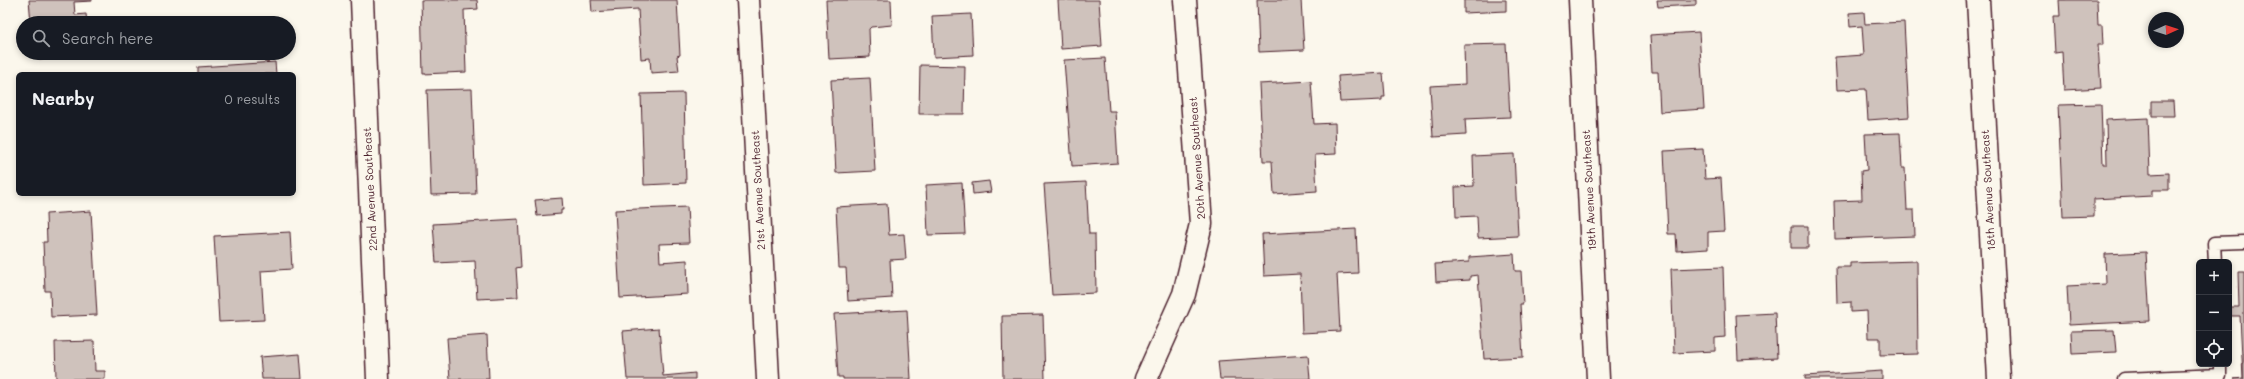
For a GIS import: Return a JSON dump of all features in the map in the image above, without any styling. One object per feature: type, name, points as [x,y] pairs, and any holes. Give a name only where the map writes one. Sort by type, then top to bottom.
[{"type":"street","name":"22nd Avenue Southeast","points":[[362,0],[378,379]]},
{"type":"street","name":"21st Avenue Southeast","points":[[748,0],[768,379]]},
{"type":"street","name":"20th Avenue Southeast","points":[[1146,379],[1184,294],[1202,224],[1185,0]]},
{"type":"street","name":"19th Avenue Southeast","points":[[1580,0],[1598,379]]},
{"type":"street","name":"18th Avenue Southeast","points":[[1978,0],[1998,379]]},
{"type":"lane","points":[[2215,259],[2214,243],[2244,242]]},
{"type":"lane","points":[[2124,379],[2220,375],[2220,367]]},
{"type":"building","points":[[29,0],[92,0],[74,2],[75,15],[86,14],[86,16],[30,16]]},
{"type":"building","points":[[421,0],[477,0],[478,9],[464,10],[466,72],[423,74]]},
{"type":"building","points":[[591,0],[677,0],[680,55],[677,56],[679,71],[651,73],[650,58],[641,59],[638,9],[592,12]]},
{"type":"building","points":[[826,0],[891,0],[892,25],[871,27],[869,29],[870,57],[829,59]]},
{"type":"building","points":[[1058,0],[1099,0],[1102,46],[1061,49]]},
{"type":"building","points":[[1257,0],[1301,0],[1304,50],[1259,52]]},
{"type":"building","points":[[1464,0],[1506,0],[1506,11],[1464,13]]},
{"type":"building","points":[[1657,0],[1696,0],[1696,5],[1658,7]]},
{"type":"building","points":[[2059,0],[2097,0],[2098,25],[2102,25],[2103,45],[2098,45],[2101,88],[2064,90],[2062,52],[2055,53],[2053,16],[2060,16]]},
{"type":"building","points":[[1864,12],[1865,24],[1904,22],[1909,117],[1868,120],[1866,89],[1837,90],[1835,57],[1864,55],[1862,26],[1850,27],[1849,13]]},
{"type":"building","points":[[971,14],[973,55],[934,57],[932,16]]},
{"type":"building","points":[[1699,32],[1704,109],[1660,112],[1658,72],[1652,72],[1650,35]]},
{"type":"building","points":[[1506,44],[1510,117],[1465,119],[1466,135],[1433,137],[1430,86],[1465,84],[1464,45]]},
{"type":"building","points":[[1105,58],[1109,111],[1115,111],[1118,163],[1072,166],[1064,60]]},
{"type":"building","points":[[275,62],[276,72],[198,72],[198,67]]},
{"type":"building","points":[[920,65],[965,66],[964,114],[919,114]]},
{"type":"building","points":[[1383,73],[1385,97],[1382,97],[1382,100],[1340,102],[1338,76]]},
{"type":"building","points":[[870,78],[875,171],[836,173],[831,80]]},
{"type":"building","points":[[1311,81],[1314,124],[1335,123],[1336,154],[1315,155],[1317,191],[1274,194],[1272,161],[1263,161],[1259,84]]},
{"type":"building","points":[[472,89],[476,194],[431,195],[427,90]]},
{"type":"building","points":[[684,93],[686,183],[644,185],[641,94]]},
{"type":"building","points":[[2152,101],[2173,101],[2174,116],[2152,116]]},
{"type":"building","points":[[2101,104],[2103,164],[2107,164],[2106,120],[2148,118],[2150,174],[2169,173],[2169,190],[2152,190],[2152,196],[2094,199],[2094,216],[2063,217],[2058,105]]},
{"type":"building","points":[[1900,133],[1902,168],[1905,168],[1907,210],[1914,210],[1915,236],[1835,239],[1834,201],[1862,200],[1861,171],[1867,170],[1865,134]]},
{"type":"building","points":[[1703,149],[1705,179],[1721,178],[1724,231],[1708,232],[1708,249],[1677,251],[1676,234],[1668,234],[1664,151]]},
{"type":"building","points":[[1514,154],[1518,236],[1478,238],[1477,216],[1456,217],[1455,187],[1474,186],[1473,156]]},
{"type":"building","points":[[989,181],[991,192],[973,194],[972,183]]},
{"type":"building","points":[[1086,182],[1089,234],[1095,234],[1096,293],[1052,295],[1044,184]]},
{"type":"building","points":[[962,183],[965,234],[928,235],[926,185]]},
{"type":"building","points":[[562,198],[563,210],[561,210],[561,214],[537,216],[535,200]]},
{"type":"building","points":[[887,204],[889,235],[904,234],[906,259],[890,260],[892,298],[848,301],[846,268],[839,268],[836,207]]},
{"type":"building","points":[[687,207],[689,243],[659,244],[660,262],[687,260],[688,294],[620,298],[615,210]]},
{"type":"building","points":[[91,211],[97,315],[51,317],[50,291],[45,291],[43,242],[47,242],[46,214]]},
{"type":"building","points":[[518,219],[521,267],[516,268],[518,297],[477,299],[475,261],[436,263],[433,224]]},
{"type":"building","points":[[1791,226],[1808,226],[1808,248],[1791,248]]},
{"type":"building","points":[[1356,229],[1358,273],[1337,274],[1340,331],[1302,333],[1300,274],[1264,276],[1262,234]]},
{"type":"building","points":[[290,232],[292,269],[261,271],[264,320],[219,322],[214,236]]},
{"type":"building","points":[[2146,252],[2150,321],[2069,325],[2067,286],[2106,284],[2105,254]]},
{"type":"building","points":[[1514,254],[1515,271],[1521,271],[1523,304],[1520,304],[1523,357],[1484,359],[1478,275],[1470,276],[1470,280],[1436,282],[1435,264],[1469,262],[1469,257]]},
{"type":"building","points":[[1917,261],[1918,354],[1880,355],[1880,338],[1868,338],[1867,311],[1851,312],[1851,302],[1837,303],[1836,267],[1850,267],[1850,263]]},
{"type":"building","points":[[1723,267],[1725,337],[1715,338],[1715,351],[1674,353],[1671,269]]},
{"type":"building","points":[[2238,272],[2244,272],[2244,379],[2234,379],[2243,378],[2240,316],[2232,316],[2232,307],[2239,307]]},
{"type":"building","points":[[907,310],[911,379],[843,379],[843,377],[838,377],[834,314]]},
{"type":"building","points":[[1775,313],[1777,358],[1738,360],[1736,315]]},
{"type":"building","points":[[1043,315],[1045,379],[1003,379],[1002,316]]},
{"type":"building","points":[[659,328],[663,376],[695,373],[695,379],[627,379],[623,331]]},
{"type":"building","points":[[2114,330],[2116,352],[2072,354],[2071,331]]},
{"type":"building","points":[[487,335],[489,379],[450,379],[447,338]]},
{"type":"building","points":[[94,341],[95,371],[105,371],[105,379],[56,379],[55,342]]},
{"type":"building","points":[[300,354],[302,379],[262,379],[260,357]]},
{"type":"building","points":[[1308,355],[1310,379],[1220,379],[1218,361]]},
{"type":"building","points":[[1882,371],[1882,379],[1805,379],[1805,376]]}]
